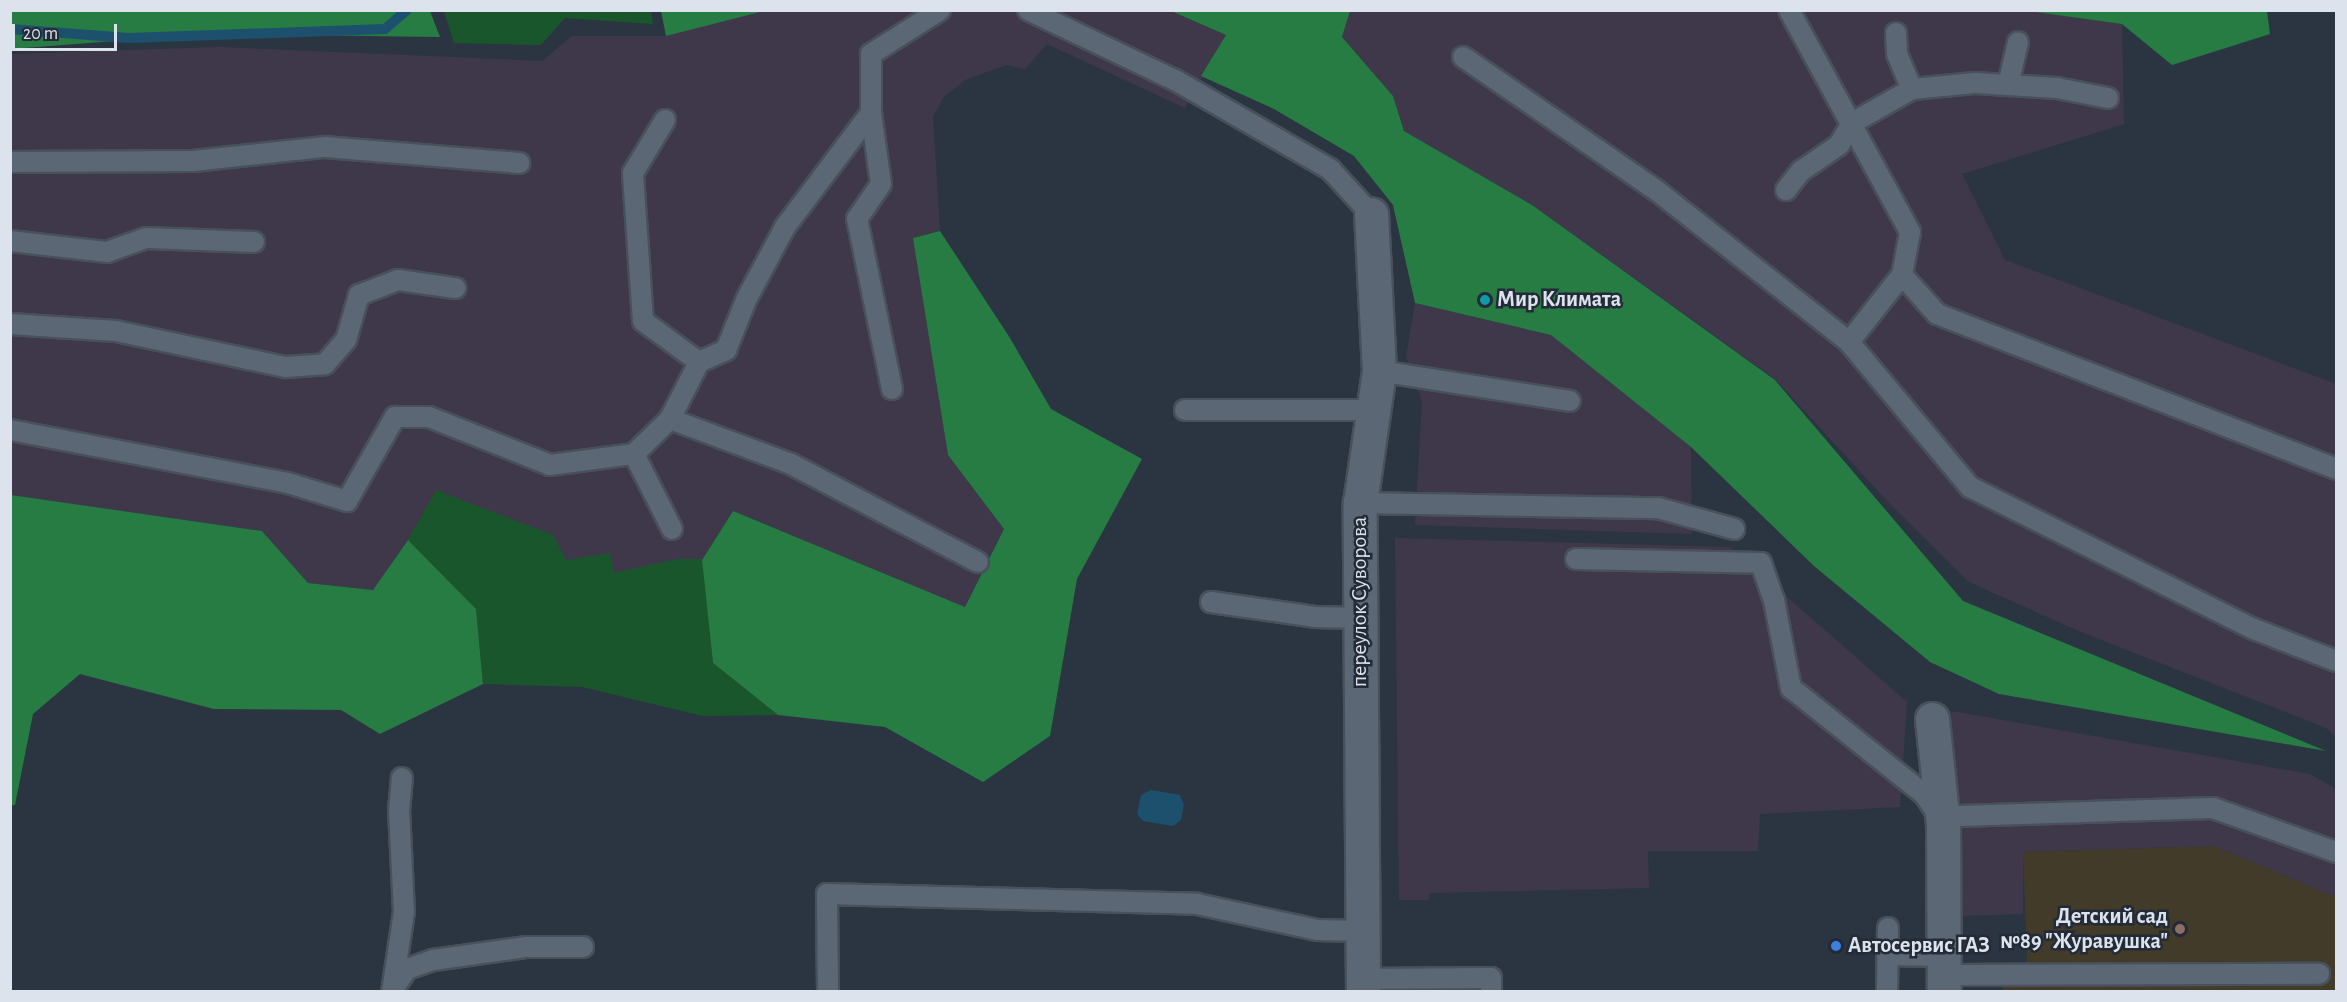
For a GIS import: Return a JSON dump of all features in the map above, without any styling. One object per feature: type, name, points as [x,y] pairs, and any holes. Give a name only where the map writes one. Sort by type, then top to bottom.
[{"type":"street","name":"переулок Суворова","points":[[1362,985],[1360,503],[1379,371],[1371,214]]},
{"type":"street","points":[[1932,719],[1942,823],[1944,974]]},
{"type":"lane","points":[[892,388],[856,219],[880,184],[871,113],[871,54],[940,10]]},
{"type":"lane","points":[[1029,10],[1175,80],[1329,169],[1371,214]]},
{"type":"lane","points":[[1789,10],[1910,232],[1902,275],[1849,342]]},
{"type":"lane","points":[[1896,33],[1897,54],[1912,89]]},
{"type":"lane","points":[[2008,85],[2018,42]]},
{"type":"lane","points":[[1463,57],[1656,190],[1849,342],[1970,487],[2254,629],[2337,661]]},
{"type":"lane","points":[[1786,190],[1801,171],[1839,145],[1852,123],[1912,89],[1975,83],[2057,88],[2108,98]]},
{"type":"lane","points":[[10,430],[288,483],[347,501],[395,417],[429,417],[550,465],[634,454],[670,419],[699,362],[726,350],[747,298],[785,227],[871,113]]},
{"type":"lane","points":[[666,120],[633,173],[643,321],[699,362]]},
{"type":"lane","points":[[10,162],[193,161],[325,147],[519,163]]},
{"type":"lane","points":[[10,241],[107,252],[146,238],[254,242]]},
{"type":"lane","points":[[1902,275],[1937,314],[2337,469]]},
{"type":"lane","points":[[10,324],[116,331],[286,367],[325,364],[346,340],[359,294],[398,280],[455,288]]},
{"type":"lane","points":[[1379,371],[1570,401]]},
{"type":"lane","points":[[1185,410],[1372,410]]},
{"type":"lane","points":[[670,419],[791,464],[978,562]]},
{"type":"lane","points":[[634,454],[672,529]]},
{"type":"lane","points":[[1360,503],[1658,508],[1734,529]]},
{"type":"lane","points":[[1576,559],[1761,563],[1774,600],[1791,688],[1926,795],[1942,823],[1959,816],[2213,807],[2337,852]]},
{"type":"lane","points":[[1211,602],[1315,617],[1360,618]]},
{"type":"lane","points":[[402,778],[399,811],[404,912],[392,992],[407,969],[433,960],[527,947],[583,947]]},
{"type":"lane","points":[[828,992],[826,894],[1197,904],[1317,930],[1362,931]]},
{"type":"lane","points":[[1887,992],[1888,928]]},
{"type":"lane","points":[[1887,955],[1944,974],[2319,974]]},
{"type":"lane","points":[[1362,985],[1491,978],[1491,992]]},
{"type":"shaded area","points":[[764,10],[1171,11],[1226,35],[1185,108],[1047,44],[1025,69],[1006,65],[965,80],[943,98],[933,117],[940,231],[914,238],[948,455],[1004,529],[965,607],[733,511],[702,559],[614,573],[408,540],[373,590],[308,583],[262,531],[11,495],[10,54],[220,47],[542,61],[572,36],[666,36]]},
{"type":"shaded area","points":[[1350,10],[2028,10],[2122,24],[2124,124],[1962,174],[2005,260],[2336,384],[2336,737],[2326,728],[2081,632],[1969,582],[1889,503],[1775,379],[1532,205],[1404,131],[1393,96],[1342,37]]},
{"type":"shaded area","points":[[1415,303],[1551,335],[1691,447],[1692,534],[1415,525],[1422,401],[1406,356]]},
{"type":"shaded area","points":[[1395,538],[1730,547],[1907,702],[1900,807],[1760,814],[1758,851],[1648,851],[1649,888],[1429,893],[1429,900],[1399,900]]},
{"type":"shaded area","points":[[1951,711],[2310,774],[2336,789],[2336,897],[2214,846],[2023,852],[2023,914],[1958,916]]},
{"type":"shaded area","name":"Детский сад №89 \"Журавушка\"","points":[[2214,846],[2336,897],[2336,991],[2003,991],[2002,964],[2027,962],[2023,852]]},
{"type":"green space","points":[[11,10],[430,11],[440,37],[206,34],[11,49]]},
{"type":"green space","points":[[661,10],[764,11],[666,36]]},
{"type":"green space","points":[[444,11],[651,11],[653,24],[565,18],[541,45],[454,43]]},
{"type":"green space","points":[[1171,11],[1350,11],[1342,37],[1393,96],[1404,131],[1532,205],[1775,380],[1963,601],[2326,751],[1999,694],[1930,662],[1814,566],[1691,447],[1551,335],[1415,303],[1393,205],[1354,156],[1274,109],[1201,76],[1226,35]]},
{"type":"green space","points":[[2028,11],[2267,11],[2270,34],[2172,65],[2122,24]]},
{"type":"green space","points":[[940,231],[1010,338],[1051,409],[1142,459],[1077,579],[1050,736],[983,782],[885,727],[778,715],[713,663],[702,560],[733,511],[965,607],[1004,529],[948,455],[913,238]]},
{"type":"green space","points":[[436,490],[553,535],[566,560],[610,553],[614,573],[677,559],[702,559],[713,663],[778,715],[703,716],[582,687],[483,684],[476,609],[408,540]]},
{"type":"green space","points":[[11,495],[262,531],[308,583],[373,590],[408,540],[476,609],[483,684],[380,734],[341,710],[214,709],[80,674],[33,714],[15,805],[11,805]]},
{"type":"water","points":[[1151,790],[1180,795],[1184,805],[1181,820],[1173,826],[1143,821],[1137,814],[1141,795]]},
{"type":"waterway","points":[[10,29],[129,38],[385,29],[407,10]]},
{"type":"place","name":"Мир Климата","points":[[1485,300]]},
{"type":"place","name":"Детский сад №89 \"Журавушка\"","points":[[2180,929]]},
{"type":"place","name":"Автосервис ГАЗ","points":[[1836,946]]}]
